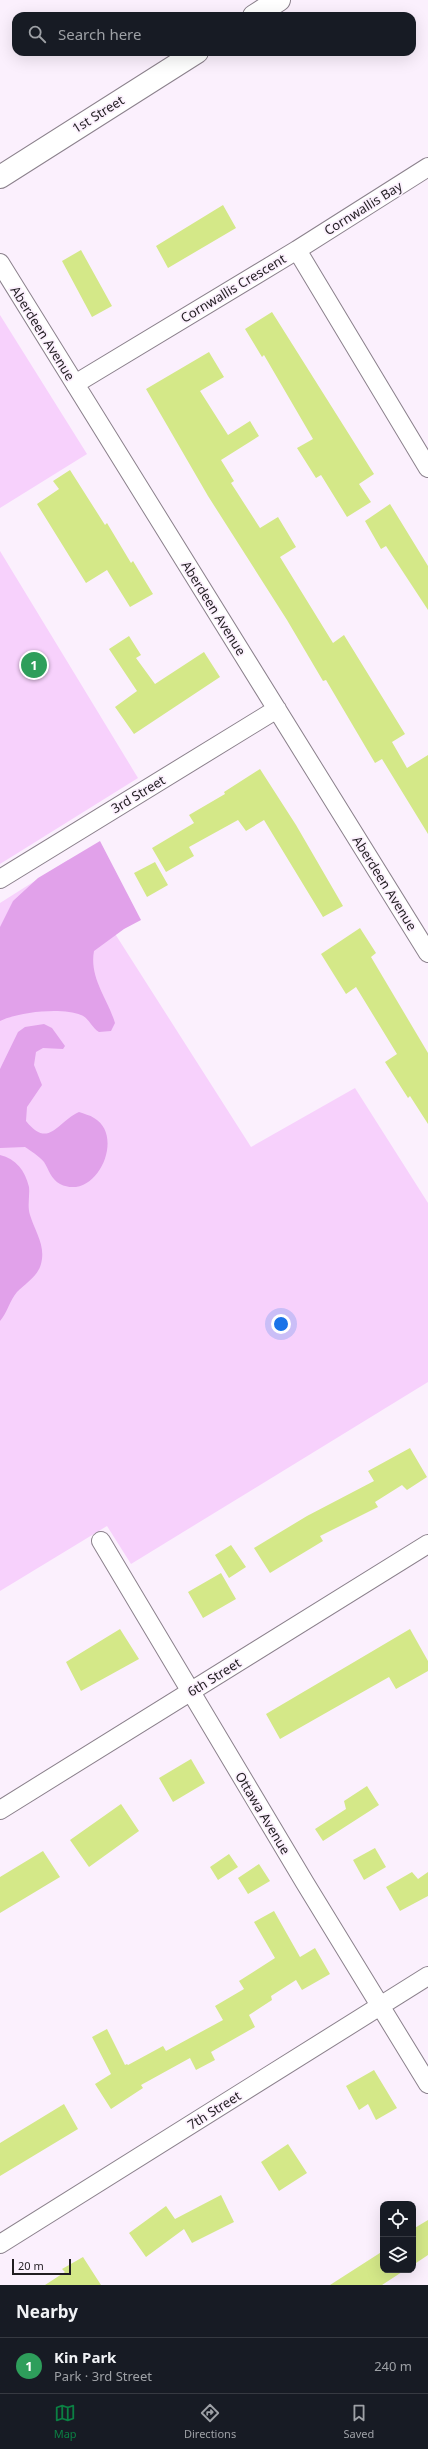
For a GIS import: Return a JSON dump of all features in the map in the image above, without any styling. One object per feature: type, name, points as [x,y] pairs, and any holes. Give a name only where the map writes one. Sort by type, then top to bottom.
[{"type":"street","points":[[260,12],[279,0]]},
{"type":"street","name":"1st Street","points":[[0,177],[191,56]]},
{"type":"street","name":"Cornwallis Bay","points":[[297,250],[428,167]]},
{"type":"street","name":"Cornwallis Crescent","points":[[75,384],[297,250],[428,467]]},
{"type":"street","name":"Aberdeen Avenue","points":[[0,263],[428,953]]},
{"type":"street","name":"3rd Street","points":[[0,879],[277,709]]},
{"type":"street","name":"Ottawa Avenue","points":[[100,1541],[379,2006],[428,2084]]},
{"type":"street","name":"6th Street","points":[[0,1810],[428,1544]]},
{"type":"street","name":"7th Street","points":[[0,2244],[428,1976]]},
{"type":"shaded area","points":[[0,315],[87,454],[0,508]]},
{"type":"shaded area","points":[[0,551],[138,778],[0,864]]},
{"type":"shaded area","points":[[100,841],[141,920],[124,929],[94,951],[94,970],[115,1023],[111,1031],[99,1032],[83,1016],[63,1011],[29,1013],[0,1021],[0,927],[13,901],[38,878]]},
{"type":"shaded area","points":[[68,860],[251,1147],[355,1088],[428,1203],[428,1382],[131,1564],[107,1526],[0,1591],[0,903]]},
{"type":"shaded area","points":[[44,1024],[52,1028],[65,1046],[63,1049],[43,1048],[36,1052],[34,1065],[42,1085],[27,1107],[26,1121],[34,1129],[41,1133],[47,1133],[53,1131],[79,1112],[94,1118],[103,1127],[107,1138],[107,1152],[95,1176],[85,1184],[73,1187],[57,1182],[52,1177],[44,1162],[25,1147],[0,1148],[0,1069],[18,1032],[25,1027]]},
{"type":"shaded area","points":[[0,1155],[15,1162],[25,1175],[29,1187],[29,1212],[41,1245],[42,1257],[41,1264],[37,1272],[31,1280],[17,1292],[0,1321]]},
{"type":"building","points":[[223,205],[236,228],[168,268],[156,246]]},
{"type":"building","points":[[81,250],[112,306],[92,317],[62,261]]},
{"type":"building","points":[[272,312],[374,474],[359,484],[371,502],[347,517],[321,475],[316,478],[297,448],[313,439],[264,355],[262,357],[245,329]]},
{"type":"building","points":[[209,352],[224,377],[200,391],[228,435],[250,421],[259,436],[221,460],[234,481],[231,483],[260,528],[278,517],[296,547],[280,557],[333,643],[344,635],[405,734],[392,742],[407,768],[428,755],[428,834],[382,759],[375,763],[326,680],[323,681],[287,620],[208,496],[146,389]]},
{"type":"building","points":[[70,470],[105,525],[107,523],[131,563],[133,561],[153,594],[130,607],[107,570],[86,583],[37,504],[59,489],[53,481]]},
{"type":"building","points":[[390,504],[428,566],[428,610],[386,546],[381,549],[365,521]]},
{"type":"building","points":[[129,636],[141,655],[136,658],[155,684],[204,652],[220,677],[134,734],[115,707],[137,691],[109,649]]},
{"type":"building","points":[[260,769],[296,825],[343,906],[323,917],[264,820],[246,831],[238,820],[189,847],[194,856],[166,872],[152,848],[194,823],[189,815],[225,794],[224,792]]},
{"type":"building","points":[[155,862],[168,885],[147,897],[134,873]]},
{"type":"building","points":[[360,928],[376,953],[371,957],[428,1053],[428,1124],[410,1096],[408,1098],[385,1062],[397,1054],[356,987],[346,994],[321,954]]},
{"type":"building","points":[[410,1448],[427,1477],[407,1490],[402,1485],[375,1502],[378,1507],[320,1536],[323,1541],[270,1573],[254,1548],[307,1516],[374,1481],[368,1471]]},
{"type":"building","points":[[231,1545],[246,1567],[229,1578],[215,1555]]},
{"type":"building","points":[[221,1573],[236,1599],[203,1618],[188,1592]]},
{"type":"building","points":[[120,1629],[139,1659],[81,1691],[66,1662]]},
{"type":"building","points":[[410,1629],[428,1661],[428,1671],[396,1689],[389,1677],[280,1739],[266,1714]]},
{"type":"building","points":[[191,1759],[205,1783],[173,1802],[159,1778]]},
{"type":"building","points":[[367,1786],[379,1805],[323,1841],[315,1829],[346,1809],[344,1801]]},
{"type":"building","points":[[121,1804],[139,1831],[89,1867],[70,1840]]},
{"type":"building","points":[[375,1848],[386,1867],[364,1880],[353,1860]]},
{"type":"building","points":[[43,1851],[60,1877],[0,1913],[0,1877]]},
{"type":"building","points":[[229,1854],[238,1867],[218,1880],[210,1867]]},
{"type":"building","points":[[259,1864],[270,1881],[248,1894],[238,1878]]},
{"type":"building","points":[[412,1872],[418,1879],[428,1872],[428,1896],[400,1911],[386,1887]]},
{"type":"building","points":[[274,1911],[300,1957],[315,1948],[330,1974],[302,1990],[296,1980],[271,1996],[272,2000],[249,2015],[255,2027],[211,2052],[215,2060],[196,2070],[190,2058],[141,2085],[143,2088],[111,2109],[95,2084],[111,2074],[92,2037],[107,2029],[125,2065],[128,2065],[163,2046],[166,2051],[223,2020],[215,2006],[244,1989],[239,1981],[275,1958],[254,1922]]},
{"type":"building","points":[[374,2070],[397,2108],[376,2120],[368,2104],[359,2110],[346,2086]]},
{"type":"building","points":[[64,2104],[78,2129],[0,2176],[0,2143]]},
{"type":"building","points":[[288,2144],[307,2173],[279,2191],[261,2162]]},
{"type":"building","points":[[221,2195],[234,2222],[192,2243],[184,2229],[146,2257],[129,2233],[166,2206],[175,2219]]},
{"type":"building","points":[[428,2220],[428,2255],[416,2263],[416,2237],[416,2227]]},
{"type":"building","points":[[380,2253],[380,2273],[400,2273],[382,2285],[330,2285]]},
{"type":"building","points":[[83,2257],[101,2285],[45,2285],[65,2272],[62,2269]]},
{"type":"place","name":"Kin Park","points":[[34,665]]}]
